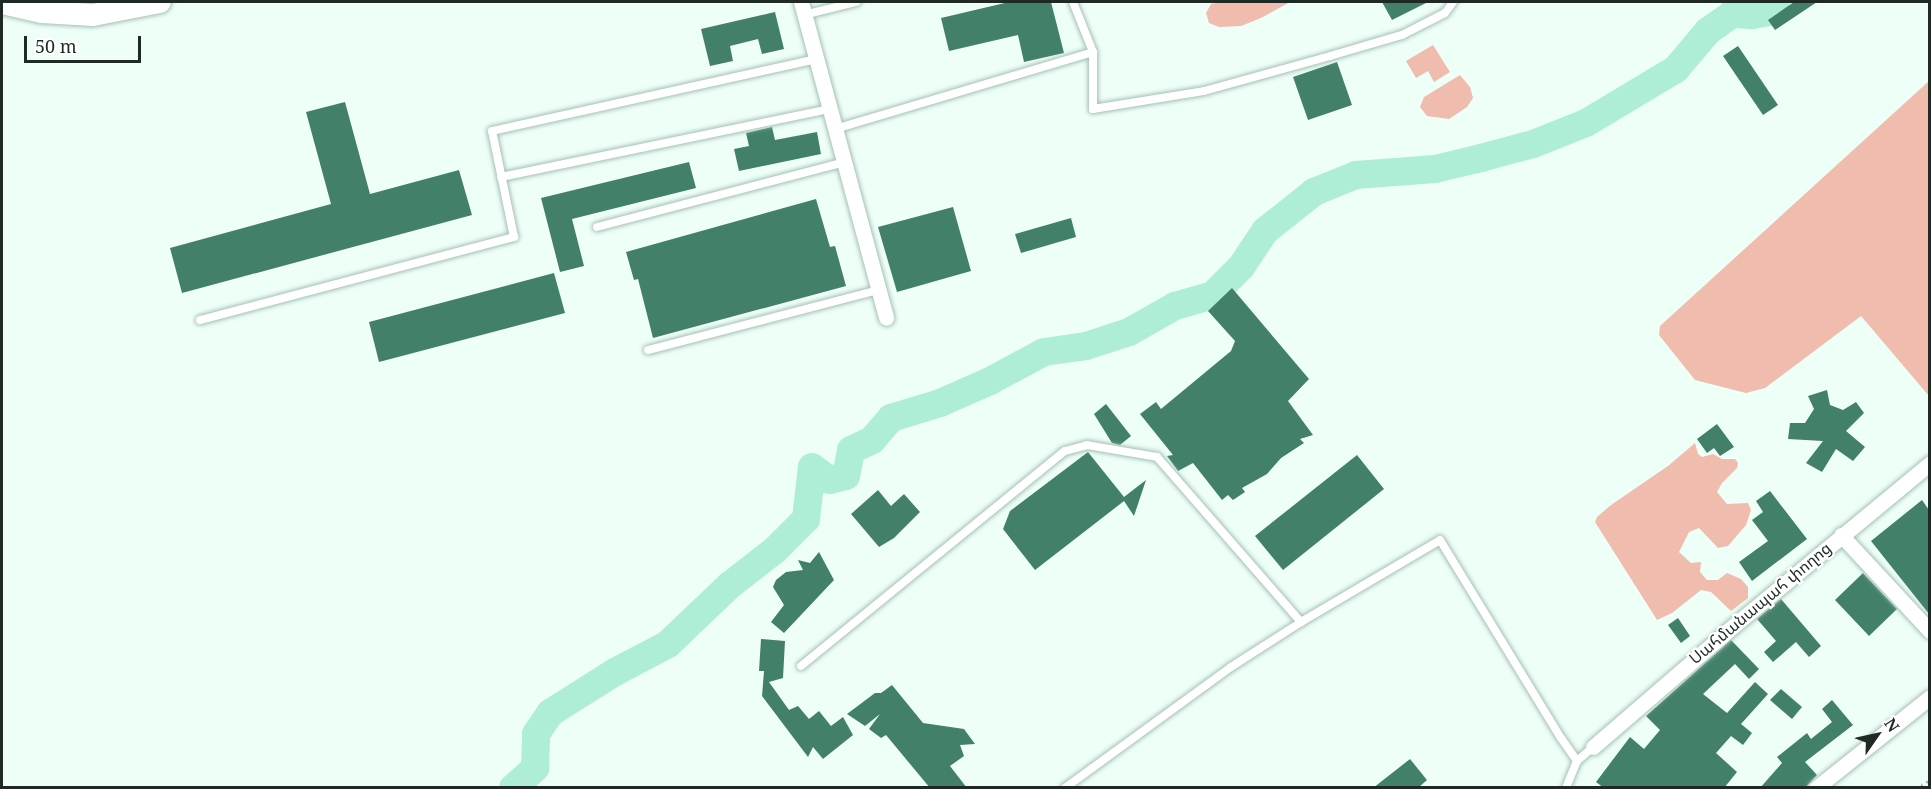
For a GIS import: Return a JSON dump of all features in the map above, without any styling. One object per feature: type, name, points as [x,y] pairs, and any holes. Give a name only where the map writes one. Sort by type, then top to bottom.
[{"type":"main road","points":[[2,3],[42,12],[93,15],[160,2]]},
{"type":"street","points":[[803,8],[886,318]]},
{"type":"street","name":"Սահմանապահ փողոց","points":[[1593,747],[1841,535],[1929,463]]},
{"type":"street","points":[[1841,535],[1929,631]]},
{"type":"street","points":[[1816,788],[1929,697]]},
{"type":"lane","points":[[803,8],[856,2]]},
{"type":"lane","points":[[1073,2],[1093,52],[1093,109],[1204,91],[1330,56],[1402,34],[1445,13],[1453,2]]},
{"type":"lane","points":[[835,129],[1093,52]]},
{"type":"lane","points":[[200,320],[514,237],[492,131],[816,59]]},
{"type":"lane","points":[[501,177],[830,109]]},
{"type":"lane","points":[[597,227],[844,162]]},
{"type":"lane","points":[[648,350],[878,290]]},
{"type":"lane","points":[[801,666],[1065,451],[1087,445],[1157,457],[1301,622]]},
{"type":"lane","points":[[1065,788],[1231,667],[1301,622],[1440,540],[1577,761]]},
{"type":"lane","points":[[1566,788],[1577,761],[1593,747]]},
{"type":"path","points":[[1916,788],[1929,780]]},
{"type":"shaded area","points":[[1290,2],[1241,26],[1219,27],[1209,23],[1206,13],[1211,4]]},
{"type":"shaded area","points":[[1433,45],[1450,72],[1434,82],[1428,71],[1416,78],[1406,61]]},
{"type":"shaded area","points":[[1460,75],[1470,87],[1473,98],[1467,107],[1449,119],[1427,116],[1420,107],[1424,97]]},
{"type":"shaded area","points":[[1929,81],[1929,396],[1861,316],[1765,388],[1746,393],[1695,380],[1659,335],[1660,326]]},
{"type":"shaded area","points":[[1695,443],[1698,454],[1702,457],[1713,454],[1722,459],[1735,459],[1738,463],[1737,468],[1722,483],[1717,492],[1727,504],[1748,503],[1751,510],[1746,525],[1728,546],[1718,548],[1699,528],[1689,532],[1679,552],[1691,563],[1701,562],[1700,572],[1707,580],[1718,580],[1727,573],[1741,579],[1748,587],[1748,598],[1731,611],[1711,592],[1701,590],[1672,613],[1657,620],[1595,522],[1597,517],[1611,505],[1668,466]]},
{"type":"building","points":[[1009,2],[1051,2],[1064,53],[1024,62],[1018,35],[949,51],[941,18]]},
{"type":"building","points":[[1382,2],[1428,2],[1392,20]]},
{"type":"building","points":[[1794,2],[1817,2],[1775,30],[1768,20]]},
{"type":"building","points":[[775,12],[784,49],[762,54],[758,39],[730,46],[733,61],[710,66],[701,29]]},
{"type":"building","points":[[1738,46],[1778,105],[1763,115],[1723,56]]},
{"type":"building","points":[[1337,62],[1352,105],[1308,120],[1293,77]]},
{"type":"building","points":[[345,102],[370,194],[459,170],[472,215],[182,293],[170,248],[331,204],[306,112]]},
{"type":"building","points":[[772,127],[775,140],[817,132],[821,154],[739,171],[734,149],[749,146],[746,133]]},
{"type":"building","points":[[689,162],[696,188],[572,219],[584,266],[560,272],[541,198]]},
{"type":"building","points":[[816,199],[830,247],[835,246],[846,286],[653,338],[638,279],[634,280],[626,252]]},
{"type":"building","points":[[953,207],[971,271],[897,292],[878,227]]},
{"type":"building","points":[[1071,218],[1076,237],[1021,253],[1015,234]]},
{"type":"building","points":[[554,273],[565,313],[379,362],[369,322]]},
{"type":"building","points":[[1232,288],[1309,379],[1288,401],[1313,435],[1300,439],[1304,443],[1281,458],[1267,474],[1242,488],[1245,492],[1233,500],[1228,495],[1222,500],[1193,463],[1178,471],[1167,456],[1173,455],[1140,414],[1156,402],[1161,409],[1231,351],[1235,341],[1208,311]]},
{"type":"building","points":[[1827,390],[1830,405],[1843,410],[1856,402],[1864,413],[1846,431],[1865,447],[1853,461],[1836,449],[1822,472],[1806,463],[1823,441],[1788,439],[1790,423],[1805,423],[1814,409],[1808,396]]},
{"type":"building","points":[[1106,404],[1131,436],[1120,445],[1112,443],[1094,414]]},
{"type":"building","points":[[1717,424],[1734,447],[1720,456],[1714,448],[1707,453],[1697,439]]},
{"type":"building","points":[[1088,452],[1124,497],[1146,480],[1134,516],[1124,501],[1035,570],[1003,529],[1010,511]]},
{"type":"building","points":[[1357,455],[1384,489],[1283,570],[1255,536]]},
{"type":"building","points":[[878,490],[891,506],[904,494],[920,512],[894,538],[879,547],[851,514]]},
{"type":"building","points":[[1770,491],[1807,539],[1752,581],[1739,562],[1768,541],[1752,520],[1763,512],[1756,501]]},
{"type":"building","points":[[1922,500],[1929,510],[1929,614],[1871,541]]},
{"type":"building","points":[[819,552],[834,580],[784,633],[771,622],[784,605],[773,587],[776,580],[786,572],[803,570],[798,560],[810,563]]},
{"type":"building","points":[[1863,573],[1897,609],[1869,636],[1835,600]]},
{"type":"building","points":[[1781,599],[1821,646],[1809,657],[1796,642],[1773,662],[1764,652],[1776,641],[1757,619]]},
{"type":"building","points":[[1678,618],[1690,636],[1681,643],[1668,625]]},
{"type":"building","points":[[761,639],[785,641],[783,678],[769,682],[789,710],[798,706],[809,719],[819,711],[831,726],[843,717],[853,735],[823,759],[813,747],[808,757],[762,696],[764,671],[759,671]]},
{"type":"building","points":[[1731,640],[1759,669],[1749,679],[1735,664],[1703,694],[1727,713],[1755,682],[1768,694],[1741,724],[1752,733],[1743,745],[1731,736],[1716,753],[1737,772],[1724,788],[1604,788],[1596,782],[1630,737],[1644,749],[1660,730],[1646,716]]},
{"type":"building","points":[[892,685],[923,723],[964,729],[975,744],[960,745],[964,756],[950,766],[967,788],[930,788],[886,735],[881,738],[869,729],[880,714],[865,726],[847,714],[875,693],[881,693]]},
{"type":"building","points":[[1781,689],[1802,707],[1792,719],[1770,700]]},
{"type":"building","points":[[1832,700],[1853,725],[1805,762],[1817,775],[1805,788],[1760,788],[1782,763],[1777,757],[1807,733],[1811,739],[1832,722],[1822,709]]},
{"type":"building","points":[[1410,759],[1427,780],[1418,788],[1373,788]]},
{"type":"waterway","points":[[513,788],[535,768],[536,734],[550,713],[615,672],[668,644],[730,585],[775,550],[806,519],[812,467],[829,480],[846,476],[851,450],[872,440],[891,418],[940,403],[990,381],[1044,352],[1086,346],[1129,332],[1175,306],[1213,295],[1241,267],[1265,231],[1314,192],[1356,175],[1435,169],[1481,158],[1533,144],[1586,123],[1676,69],[1708,31],[1732,14],[1752,15],[1769,12],[1776,2]]}]
